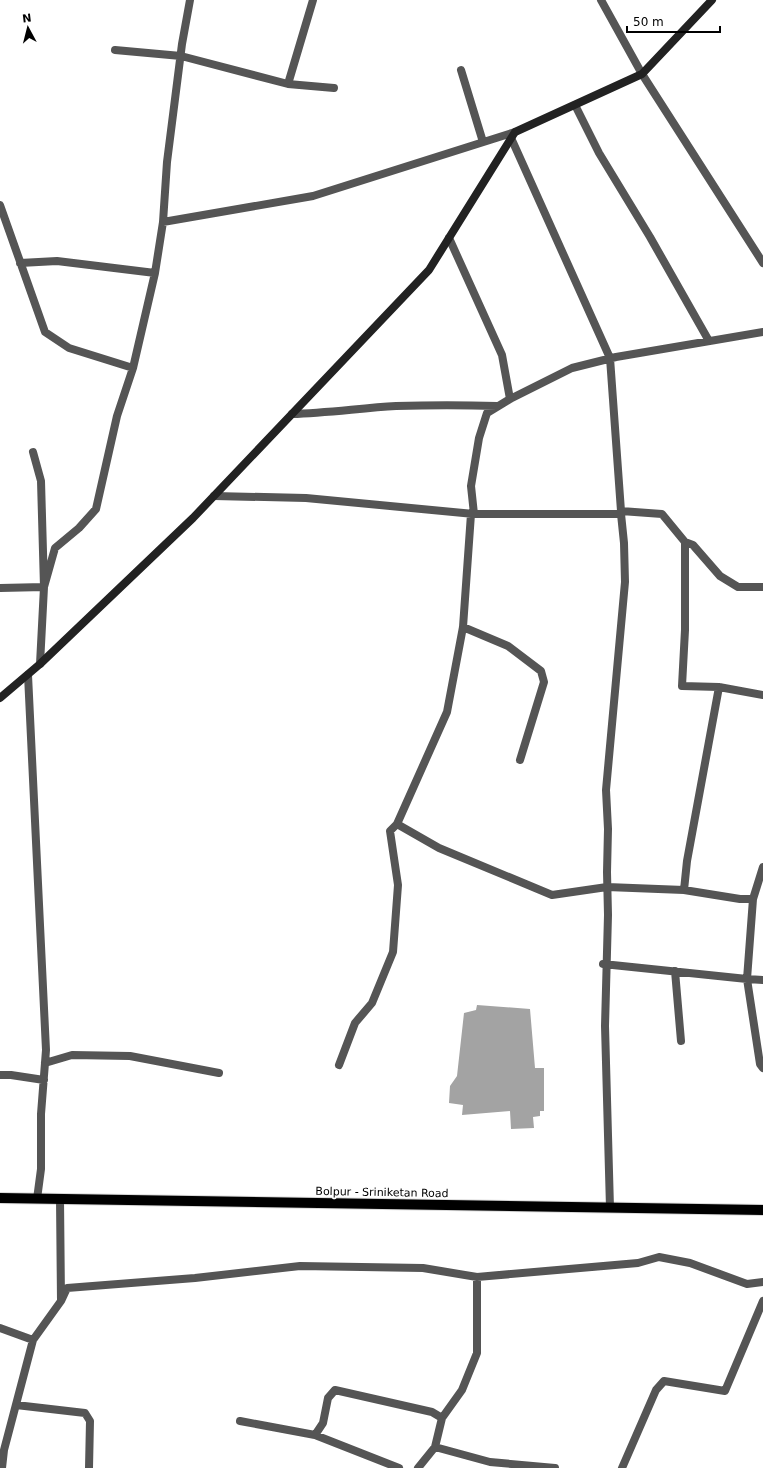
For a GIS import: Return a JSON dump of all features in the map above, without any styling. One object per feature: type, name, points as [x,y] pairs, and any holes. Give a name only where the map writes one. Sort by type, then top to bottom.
[{"type":"main road","name":"Bolpur - Sriniketan Road","points":[[0,1198],[763,1210]]},
{"type":"street","points":[[44,587],[55,548],[79,528],[96,509],[117,416],[133,368],[154,273],[163,222],[167,162],[190,0]]},
{"type":"street","points":[[288,84],[313,0]]},
{"type":"street","points":[[601,0],[642,74],[763,264]]},
{"type":"street","points":[[163,222],[313,196],[483,142],[513,135],[642,74],[712,0]]},
{"type":"street","points":[[115,50],[181,56],[288,84],[334,88]]},
{"type":"street","points":[[461,70],[483,142]]},
{"type":"street","points":[[575,105],[599,153],[650,237],[709,341]]},
{"type":"street","points":[[0,698],[40,664],[193,518],[429,270],[513,135]]},
{"type":"street","points":[[513,135],[610,358],[621,512],[662,514],[685,542],[693,544],[720,576],[738,587],[763,587]]},
{"type":"street","points":[[0,205],[45,332],[69,348],[133,368]]},
{"type":"street","points":[[449,238],[502,355],[510,399]]},
{"type":"street","points":[[20,263],[56,261],[154,273]]},
{"type":"street","points":[[338,1065],[355,1023],[372,1003],[392,952],[398,885],[390,832],[397,824],[448,712],[463,627],[472,514],[471,486],[479,438],[487,413],[510,399],[572,368],[610,358],[763,332]]},
{"type":"street","points":[[292,414],[322,413],[395,406],[498,406]]},
{"type":"street","points":[[33,452],[41,481],[44,587],[40,664]]},
{"type":"street","points":[[214,496],[306,498],[472,514],[621,514],[624,543],[625,582],[606,790],[608,829],[608,915],[605,964],[605,1026],[610,1208]]},
{"type":"street","points":[[685,542],[686,630],[682,686],[719,687],[763,695]]},
{"type":"street","points":[[0,588],[44,587]]},
{"type":"street","points":[[463,627],[508,646],[541,671],[544,682],[520,760]]},
{"type":"street","points":[[28,675],[46,1050],[41,1114],[42,1169],[37,1199]]},
{"type":"street","points":[[684,890],[687,861],[719,687]]},
{"type":"street","points":[[397,824],[440,848],[552,895],[607,887],[684,890],[740,899],[753,899]]},
{"type":"street","points":[[763,867],[753,899],[747,979],[760,1064],[763,1068]]},
{"type":"street","points":[[605,964],[763,980]]},
{"type":"street","points":[[675,972],[682,1041]]},
{"type":"street","points":[[45,1063],[72,1055],[130,1056],[219,1073]]},
{"type":"street","points":[[0,1076],[11,1075],[44,1080]]},
{"type":"street","points":[[60,1199],[61,1301]]},
{"type":"street","points":[[2,1468],[4,1450],[33,1340],[61,1301],[67,1288],[195,1278],[300,1266],[423,1268],[477,1277],[638,1263],[658,1257],[690,1264],[747,1284],[763,1282]]},
{"type":"street","points":[[418,1468],[435,1447],[442,1418],[462,1390],[477,1353],[477,1277]]},
{"type":"street","points":[[622,1468],[656,1390],[664,1381],[725,1391],[763,1301]]},
{"type":"street","points":[[0,1328],[33,1340]]},
{"type":"street","points":[[315,1435],[323,1423],[328,1398],[335,1390],[432,1412],[442,1418]]},
{"type":"street","points":[[16,1406],[85,1413],[90,1421],[89,1468]]},
{"type":"street","points":[[240,1421],[315,1435],[399,1468]]},
{"type":"street","points":[[435,1447],[490,1462],[555,1468]]},
{"type":"shaded area","points":[[477,1005],[530,1009],[535,1068],[544,1068],[544,1111],[540,1111],[540,1116],[533,1117],[534,1128],[511,1129],[510,1111],[462,1115],[463,1105],[449,1103],[450,1086],[457,1076],[464,1013],[476,1010]]}]
